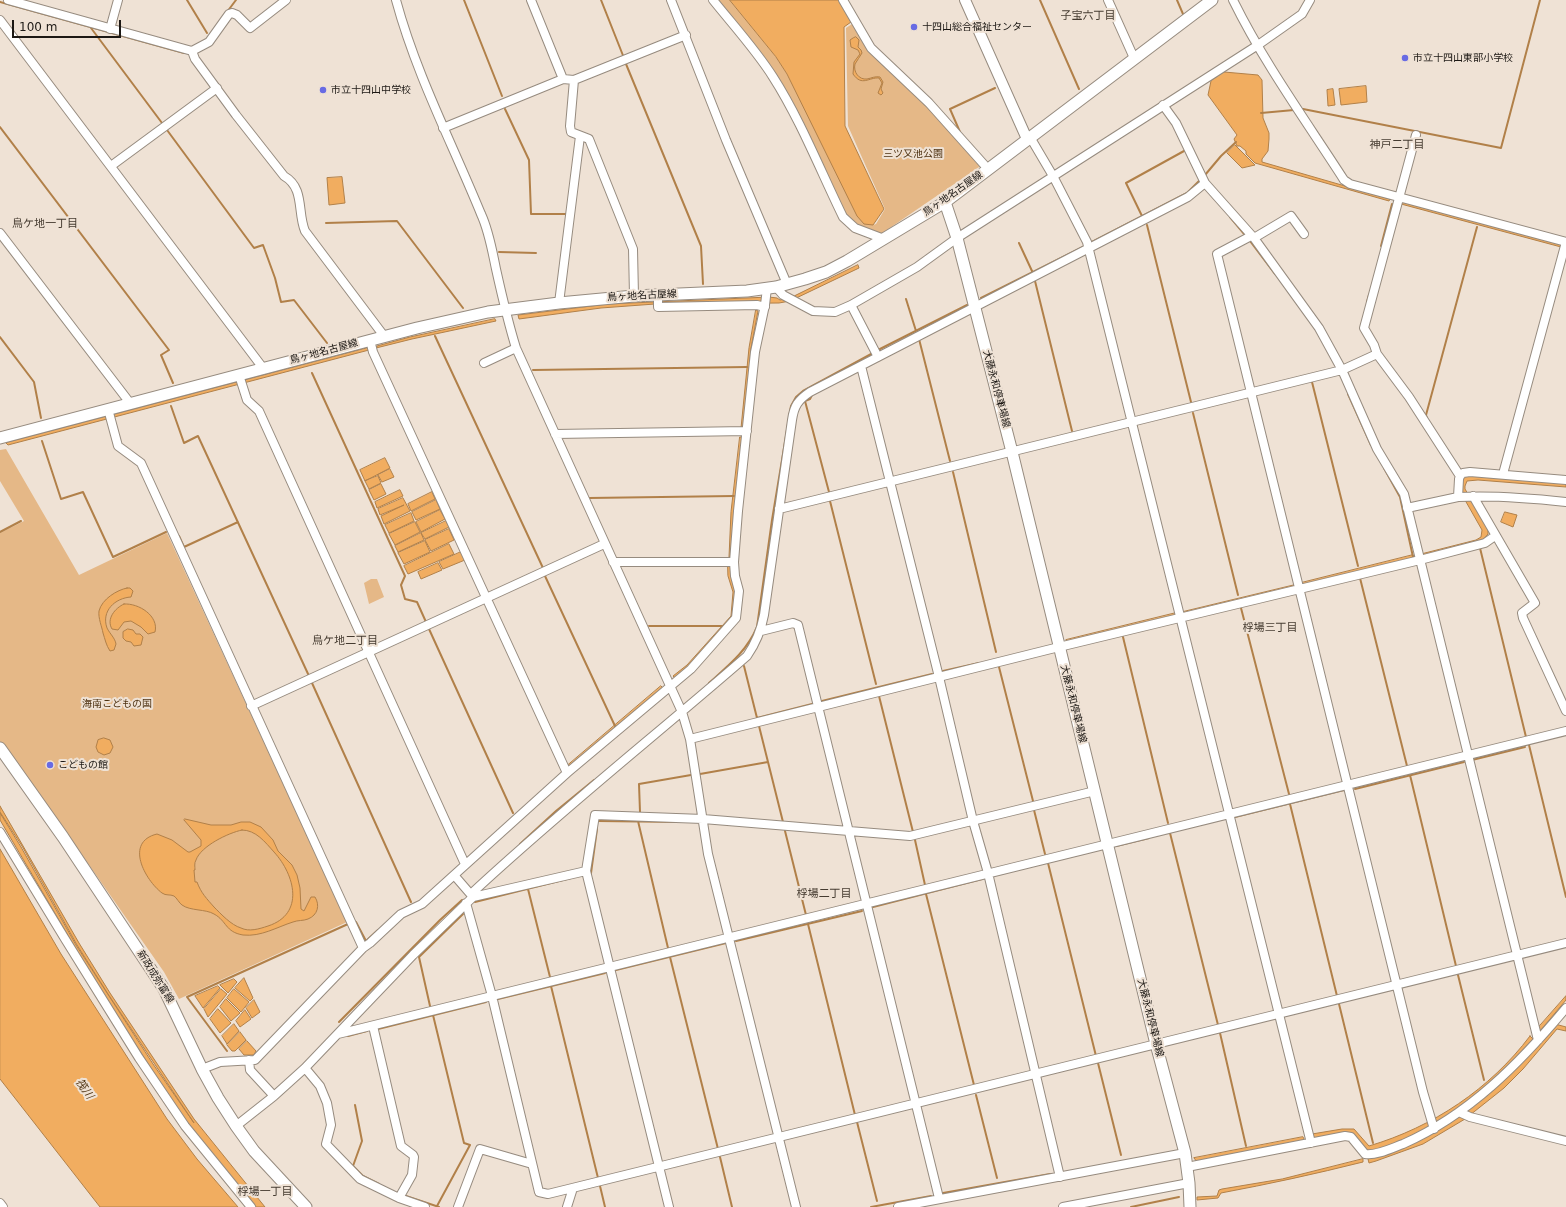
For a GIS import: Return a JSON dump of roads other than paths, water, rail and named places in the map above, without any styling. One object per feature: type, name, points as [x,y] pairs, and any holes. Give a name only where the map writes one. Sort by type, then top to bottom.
[{"type":"main road","name":"鳥ヶ地名古屋線","points":[[0,438],[110,413],[130,403],[241,379],[263,368],[384,336],[505,309],[634,296],[658,299],[747,291],[776,290],[826,272],[945,202],[1212,0]]},
{"type":"main road","name":"大藤永和停車場線","points":[[945,202],[957,238],[1012,452],[1156,1044],[1185,1153],[1189,1183],[1190,1207]]},
{"type":"main road","name":"新政成弥富線","points":[[0,748],[63,837],[164,989],[202,1069],[236,1126],[254,1151],[306,1207]]},
{"type":"street","points":[[8,0],[192,51],[209,42],[229,14],[235,13],[250,28],[286,0]]},
{"type":"street","points":[[110,29],[118,0]]},
{"type":"street","points":[[396,0],[404,28],[443,128],[482,214],[489,233],[505,309],[516,348],[604,544],[682,712],[690,739],[708,854],[796,1207]]},
{"type":"street","points":[[531,0],[563,79]]},
{"type":"street","points":[[671,0],[726,140],[776,290],[813,311],[824,312],[834,312],[851,305],[917,267],[957,238],[1258,45],[1302,14],[1310,0]]},
{"type":"street","points":[[713,0],[774,79],[798,124],[843,217],[854,228],[884,239]]},
{"type":"street","points":[[843,0],[871,48],[929,103],[988,169]]},
{"type":"street","points":[[965,0],[1028,138],[1053,176],[1087,242],[1182,618],[1229,814],[1311,1142]]},
{"type":"street","points":[[1108,0],[1134,58]]},
{"type":"street","points":[[1233,0],[1244,22],[1274,72],[1344,180],[1350,184],[1401,196],[1565,244],[1503,474]]},
{"type":"street","points":[[1,24],[111,166],[263,368]]},
{"type":"street","points":[[443,128],[563,79],[574,80],[686,35]]},
{"type":"street","points":[[192,51],[195,59],[282,172],[292,180],[298,192],[305,231],[384,336]]},
{"type":"street","points":[[574,80],[570,132],[589,138],[633,249],[634,296]]},
{"type":"street","points":[[111,166],[217,88]]},
{"type":"street","points":[[1163,105],[1176,123],[1205,183],[1252,237],[1319,328],[1342,370],[1377,449],[1404,494],[1538,1040]]},
{"type":"street","points":[[1416,135],[1401,196],[1364,328],[1374,345],[1377,354],[1409,397],[1460,476],[1458,479],[1466,497],[1495,536],[1535,603],[1522,613],[1523,618],[1566,711]]},
{"type":"street","points":[[558,303],[580,136]]},
{"type":"street","points":[[236,1126],[274,1096],[305,1068],[413,955],[466,903],[472,895],[564,810],[747,656],[761,631],[794,408],[798,401],[810,392],[1188,197],[1205,183]]},
{"type":"street","points":[[1304,234],[1291,216],[1217,254],[1250,393],[1433,1125]]},
{"type":"street","points":[[0,233],[130,403]]},
{"type":"street","points":[[202,1069],[220,1062],[255,1060],[363,948],[401,914],[422,904],[567,774],[691,669],[736,618],[739,591],[734,576],[734,562],[755,352],[765,306],[776,290]]},
{"type":"street","points":[[658,299],[658,307],[765,306]]},
{"type":"street","points":[[851,305],[878,357]]},
{"type":"street","points":[[370,340],[373,352],[567,774]]},
{"type":"street","points":[[484,363],[516,348]]},
{"type":"street","points":[[779,509],[1342,370],[1377,354]]},
{"type":"street","points":[[860,366],[939,677],[973,821],[988,873],[1060,1177]]},
{"type":"street","points":[[241,379],[247,400],[259,411],[465,864]]},
{"type":"street","points":[[110,413],[118,446],[141,463],[363,948]]},
{"type":"street","points":[[555,434],[747,431]]},
{"type":"street","points":[[1460,476],[1463,473],[1470,472],[1566,480]]},
{"type":"street","points":[[1407,508],[1466,497],[1542,499],[1566,502]]},
{"type":"street","points":[[690,739],[1059,647],[1420,560],[1485,543],[1495,536]]},
{"type":"street","points":[[251,706],[604,544]]},
{"type":"street","points":[[613,562],[734,562]]},
{"type":"street","points":[[761,631],[793,623],[798,625],[939,1198]]},
{"type":"street","points":[[338,1034],[1566,731]]},
{"type":"street","points":[[669,1207],[586,871],[595,815],[703,818],[849,832],[910,836],[1095,791]]},
{"type":"street","points":[[0,832],[64,939],[139,1058],[185,1126],[251,1207]]},
{"type":"street","points":[[472,895],[586,871]]},
{"type":"street","points":[[454,875],[472,895]]},
{"type":"street","points":[[466,903],[492,996],[539,1192],[548,1194],[1566,943]]},
{"type":"street","points":[[1187,1167],[1348,1136],[1365,1154],[1369,1155],[1394,1148],[1433,1125],[1459,1112],[1490,1088],[1510,1070],[1566,1008]]},
{"type":"street","points":[[373,1026],[401,1146],[414,1157],[412,1175],[399,1198]]},
{"type":"street","points":[[249,1060],[250,1070],[274,1096]]},
{"type":"street","points":[[305,1068],[320,1086],[327,1103],[331,1125],[326,1144],[360,1179],[399,1198],[425,1207]]},
{"type":"street","points":[[1459,1112],[1470,1117],[1566,1141]]},
{"type":"street","points":[[458,1207],[480,1149],[532,1164]]},
{"type":"street","points":[[898,1207],[939,1198],[1185,1153]]},
{"type":"street","points":[[1063,1207],[1189,1183]]},
{"type":"street","points":[[567,1207],[573,1188]]},
{"type":"street","points":[[0,1203],[3,1207]]},
{"type":"water","points":[[730,0],[839,0],[851,22],[844,27],[845,126],[884,209],[873,225],[864,224],[857,216],[787,74],[776,57]]},
{"type":"water","points":[[856,37],[859,40],[858,47],[862,53],[855,64],[856,73],[859,77],[864,79],[880,77],[883,82],[881,89],[883,93],[881,95],[878,93],[882,83],[879,78],[863,81],[856,78],[853,74],[854,62],[860,54],[858,50],[851,47],[850,40]]},
{"type":"water","points":[[1224,72],[1258,75],[1262,80],[1263,118],[1269,133],[1269,139],[1268,151],[1262,159],[1262,162],[1390,199],[1389,201],[1255,163],[1246,154],[1246,151],[1240,146],[1237,146],[1234,139],[1237,135],[1208,95],[1211,81]]},
{"type":"water","points":[[1366,86],[1367,102],[1341,105],[1339,89]]},
{"type":"water","points":[[1333,89],[1335,105],[1328,106],[1327,90]]},
{"type":"water","points":[[1235,145],[1255,165],[1242,168],[1227,153]]},
{"type":"water","points":[[342,177],[345,203],[329,205],[327,178]]},
{"type":"water","points":[[1402,202],[1566,246],[1561,247],[1401,204]]},
{"type":"water","points":[[858,265],[859,268],[790,301],[779,303],[655,304],[601,308],[519,319],[518,315],[608,304],[769,297],[780,300],[794,296]]},
{"type":"water","points":[[756,310],[758,311],[751,348],[744,428],[741,428],[749,348]]},
{"type":"water","points":[[495,319],[496,321],[376,348],[377,346],[410,337]]},
{"type":"water","points":[[368,348],[369,350],[8,445],[6,443]]},
{"type":"water","points":[[740,437],[743,437],[732,557],[729,557],[731,512]]},
{"type":"water","points":[[385,458],[390,468],[365,481],[360,470]]},
{"type":"water","points":[[390,469],[394,477],[382,482],[378,475]]},
{"type":"water","points":[[1468,475],[1566,482],[1566,487],[1478,480],[1467,481],[1465,489],[1488,527],[1488,534],[1481,542],[1422,556],[1421,554],[1476,540],[1481,537],[1482,530],[1461,493],[1459,483],[1464,476]]},
{"type":"water","points":[[378,476],[381,483],[369,489],[365,481]]},
{"type":"water","points":[[381,484],[386,494],[374,500],[369,490]]},
{"type":"water","points":[[400,490],[403,496],[377,508],[375,502]]},
{"type":"water","points":[[432,492],[435,499],[411,511],[408,504]]},
{"type":"water","points":[[403,498],[410,511],[384,524],[381,516],[404,505],[380,515],[378,509]]},
{"type":"water","points":[[436,500],[440,509],[416,520],[412,512]]},
{"type":"water","points":[[440,510],[445,519],[421,532],[416,522]]},
{"type":"water","points":[[1505,512],[1517,515],[1513,527],[1501,522]]},
{"type":"water","points":[[411,513],[414,521],[389,533],[385,525]]},
{"type":"water","points":[[446,521],[449,527],[425,539],[421,533]]},
{"type":"water","points":[[415,522],[420,532],[395,545],[389,534]]},
{"type":"water","points":[[449,529],[454,540],[431,551],[425,540]]},
{"type":"water","points":[[421,533],[424,540],[398,552],[395,546]]},
{"type":"water","points":[[425,541],[430,552],[404,564],[398,553]]},
{"type":"water","points":[[449,544],[454,554],[408,574],[404,566]]},
{"type":"water","points":[[461,552],[465,560],[443,569],[439,562]]},
{"type":"water","points":[[1413,555],[1414,558],[1302,586],[1301,583]]},
{"type":"water","points":[[438,563],[442,570],[421,579],[418,572]]},
{"type":"water","points":[[728,566],[731,566],[731,576],[736,592],[733,617],[688,667],[675,678],[673,676],[687,665],[731,616],[733,592],[728,576]]},
{"type":"water","points":[[1295,585],[1295,588],[1184,615],[1183,612]]},
{"type":"water","points":[[130,588],[133,591],[131,597],[120,600],[111,606],[106,616],[107,628],[116,644],[114,650],[110,651],[103,633],[99,611],[103,603],[110,596]]},
{"type":"water","points":[[124,604],[136,606],[147,612],[154,621],[155,632],[148,634],[141,627],[131,621],[124,622],[118,630],[112,629],[110,621],[112,614],[117,608]]},
{"type":"water","points":[[1176,613],[1177,617],[1067,642],[1066,640]]},
{"type":"water","points":[[128,629],[133,630],[136,634],[140,634],[143,637],[141,645],[134,646],[131,642],[126,641],[123,638],[123,632]]},
{"type":"water","points":[[661,686],[663,688],[569,768],[567,766]]},
{"type":"water","points":[[104,738],[110,740],[113,747],[110,753],[104,755],[98,752],[96,747],[98,740]]},
{"type":"water","points":[[0,806],[79,943],[110,993],[194,1119],[265,1207],[256,1207],[187,1123],[103,995],[0,820],[0,813],[21,847],[76,945],[153,1064],[194,1123],[77,945],[22,846],[0,812]]},
{"type":"water","points":[[184,820],[211,825],[231,825],[241,822],[250,822],[261,827],[273,840],[278,851],[292,865],[297,875],[300,888],[301,909],[304,911],[311,897],[315,897],[317,900],[318,906],[314,915],[306,920],[295,921],[256,935],[243,935],[237,934],[229,929],[211,912],[185,907],[174,896],[162,893],[144,871],[141,862],[141,845],[147,838],[157,834],[172,840],[188,852],[201,846],[201,840]],"holes":[[[242,830],[260,837],[281,861],[291,882],[293,893],[292,903],[288,913],[280,920],[268,926],[251,930],[237,927],[214,907],[202,893],[197,882],[195,882],[194,870],[195,861],[203,850],[209,845],[230,834]]]},
{"type":"water","name":"筏川","points":[[0,849],[61,954],[167,1119],[197,1159],[238,1207],[100,1207],[0,1079]]},
{"type":"water","points":[[244,978],[253,998],[250,1001],[235,988]]},
{"type":"water","points":[[234,979],[237,982],[228,993],[220,985]]},
{"type":"water","points":[[218,986],[220,988],[203,1008],[195,996]]},
{"type":"water","points":[[221,989],[227,994],[208,1017],[204,1009]]},
{"type":"water","points":[[234,989],[249,1002],[241,1012],[227,998]]},
{"type":"water","points":[[1566,996],[1566,1000],[1540,1031],[1538,1028]]},
{"type":"water","points":[[226,999],[240,1013],[231,1021],[220,1007]]},
{"type":"water","points":[[254,1000],[260,1012],[252,1018],[246,1008]]},
{"type":"water","points":[[218,1009],[231,1023],[220,1033],[210,1019]]},
{"type":"water","points":[[245,1010],[251,1019],[240,1027],[236,1021]]},
{"type":"water","points":[[234,1024],[239,1031],[227,1044],[222,1036]]},
{"type":"water","points":[[1555,1024],[1566,1027],[1566,1031],[1557,1029],[1523,1069],[1504,1088],[1465,1119],[1423,1144],[1369,1163],[1368,1159],[1427,1135],[1481,1100],[1513,1072]]},
{"type":"water","points":[[240,1032],[246,1040],[235,1051],[232,1051],[227,1045]]},
{"type":"water","points":[[1530,1036],[1533,1039],[1519,1055],[1472,1098],[1438,1122],[1419,1132],[1388,1146],[1368,1152],[1354,1136],[1314,1139],[1312,1134],[1342,1129],[1354,1129],[1369,1146],[1416,1128],[1438,1117],[1478,1089],[1497,1073]]},
{"type":"water","points":[[247,1041],[256,1051],[254,1055],[244,1055],[239,1049]]},
{"type":"water","points":[[1303,1137],[1305,1141],[1197,1162],[1194,1158]]},
{"type":"water","points":[[1363,1159],[1363,1162],[1292,1179],[1221,1193],[1218,1198],[1197,1200],[1197,1197],[1217,1196],[1219,1190],[1222,1189],[1282,1179]]},
{"type":"waterway","points":[[187,0],[207,33]]},
{"type":"waterway","points":[[227,12],[236,0]]},
{"type":"waterway","points":[[464,0],[502,96]]},
{"type":"waterway","points":[[601,0],[624,58]]},
{"type":"waterway","points":[[1040,0],[1079,89]]},
{"type":"waterway","points":[[1177,0],[1183,14]]},
{"type":"waterway","points":[[1303,109],[1501,148],[1540,0]]},
{"type":"waterway","points":[[0,2],[184,53]]},
{"type":"waterway","points":[[91,28],[162,123]]},
{"type":"waterway","points":[[626,64],[701,246],[703,284]]},
{"type":"waterway","points":[[960,132],[950,109],[995,88]]},
{"type":"waterway","points":[[505,109],[529,160],[531,214],[567,214]]},
{"type":"waterway","points":[[1261,113],[1294,110]]},
{"type":"waterway","points":[[0,127],[169,350],[161,355],[173,383]]},
{"type":"waterway","points":[[167,130],[254,248],[263,245],[275,278],[281,302],[294,300],[327,343]]},
{"type":"waterway","points":[[1205,175],[1221,156],[1236,142]]},
{"type":"waterway","points":[[1142,216],[1126,183],[1184,151]]},
{"type":"waterway","points":[[1090,243],[1187,193],[1200,180]]},
{"type":"waterway","points":[[1381,246],[1392,204]]},
{"type":"waterway","points":[[1230,217],[1245,235]]},
{"type":"waterway","points":[[326,223],[397,221],[463,308]]},
{"type":"waterway","points":[[1147,225],[1191,402]]},
{"type":"waterway","points":[[1427,419],[1426,415],[1477,227]]},
{"type":"waterway","points":[[1250,241],[1275,274]]},
{"type":"waterway","points":[[1019,243],[1032,271]]},
{"type":"waterway","points":[[981,298],[1085,246]]},
{"type":"waterway","points":[[499,252],[536,253]]},
{"type":"waterway","points":[[1035,281],[1072,431]]},
{"type":"waterway","points":[[1367,302],[1369,295]]},
{"type":"waterway","points":[[906,299],[916,331]]},
{"type":"waterway","points":[[878,350],[967,305]]},
{"type":"waterway","points":[[435,336],[543,568]]},
{"type":"waterway","points":[[0,337],[34,382],[41,418]]},
{"type":"waterway","points":[[919,339],[950,461]]},
{"type":"waterway","points":[[709,683],[742,651],[753,636],[757,627],[772,520],[791,406],[796,397],[803,391],[873,353]]},
{"type":"waterway","points":[[533,370],[747,367]]},
{"type":"waterway","points":[[312,373],[405,576],[401,585],[405,599],[417,602],[426,622]]},
{"type":"waterway","points":[[1312,382],[1358,566]]},
{"type":"waterway","points":[[1348,394],[1371,445]]},
{"type":"waterway","points":[[812,395],[810,399],[805,401],[829,492]]},
{"type":"waterway","points":[[171,406],[184,443],[198,436],[309,676]]},
{"type":"waterway","points":[[1193,413],[1238,595]]},
{"type":"waterway","points":[[42,441],[61,499],[83,492],[113,557],[166,532]]},
{"type":"waterway","points":[[1384,468],[1400,497],[1413,557]]},
{"type":"waterway","points":[[953,472],[996,652]]},
{"type":"waterway","points":[[589,498],[734,496]]},
{"type":"waterway","points":[[830,501],[876,684]]},
{"type":"waterway","points":[[0,532],[21,521]]},
{"type":"waterway","points":[[179,536],[184,547],[238,522]]},
{"type":"waterway","points":[[1480,548],[1526,737]]},
{"type":"waterway","points":[[545,576],[615,726]]},
{"type":"waterway","points":[[1360,578],[1407,766]]},
{"type":"waterway","points":[[1241,608],[1289,794]]},
{"type":"waterway","points":[[649,626],[724,626]]},
{"type":"waterway","points":[[429,629],[513,813]]},
{"type":"waterway","points":[[1123,637],[1168,823]]},
{"type":"waterway","points":[[943,671],[979,663]]},
{"type":"waterway","points":[[744,666],[757,718],[812,704]]},
{"type":"waterway","points":[[999,667],[1033,801]]},
{"type":"waterway","points":[[822,701],[932,674]]},
{"type":"waterway","points":[[312,683],[411,902]]},
{"type":"waterway","points":[[879,696],[913,832]]},
{"type":"waterway","points":[[759,726],[783,822]]},
{"type":"waterway","points":[[1529,745],[1566,897]]},
{"type":"waterway","points":[[1472,760],[1525,747]]},
{"type":"waterway","points":[[700,774],[768,762]]},
{"type":"waterway","points":[[1355,789],[1464,762]]},
{"type":"waterway","points":[[640,812],[639,784],[691,775]]},
{"type":"waterway","points":[[1410,775],[1456,966]]},
{"type":"waterway","points":[[520,844],[556,811],[594,780]]},
{"type":"waterway","points":[[1235,817],[1344,790]]},
{"type":"waterway","points":[[1290,804],[1337,996]]},
{"type":"waterway","points":[[1034,810],[1045,854]]},
{"type":"waterway","points":[[598,821],[681,822]]},
{"type":"waterway","points":[[638,821],[668,948]]},
{"type":"waterway","points":[[591,873],[597,829]]},
{"type":"waterway","points":[[785,831],[806,915]]},
{"type":"waterway","points":[[1170,833],[1218,1025]]},
{"type":"waterway","points":[[1116,846],[1149,838]]},
{"type":"waterway","points":[[915,840],[925,885]]},
{"type":"waterway","points":[[1048,863],[1096,1056]]},
{"type":"waterway","points":[[475,902],[571,878]]},
{"type":"waterway","points":[[873,907],[982,879]]},
{"type":"waterway","points":[[528,889],[550,977]]},
{"type":"waterway","points":[[926,894],[974,1085]]},
{"type":"waterway","points":[[339,1022],[440,920],[462,900]]},
{"type":"waterway","points":[[736,941],[862,911]]},
{"type":"waterway","points":[[430,1006],[419,957],[463,914]]},
{"type":"waterway","points":[[356,922],[366,941],[378,930]]},
{"type":"waterway","points":[[227,1051],[187,997],[348,924]]},
{"type":"waterway","points":[[808,924],[855,1115]]},
{"type":"waterway","points":[[616,970],[726,943]]},
{"type":"waterway","points":[[670,957],[718,1149]]},
{"type":"waterway","points":[[498,999],[605,973]]},
{"type":"waterway","points":[[1458,975],[1484,1080]]},
{"type":"waterway","points":[[551,986],[598,1178]]},
{"type":"waterway","points":[[378,1029],[486,1002]]},
{"type":"waterway","points":[[1339,1004],[1373,1143]]},
{"type":"waterway","points":[[433,1015],[464,1143],[470,1145],[437,1206]]},
{"type":"waterway","points":[[348,1036],[367,1031]]},
{"type":"waterway","points":[[1220,1033],[1246,1146]]},
{"type":"waterway","points":[[1098,1063],[1121,1155]]},
{"type":"waterway","points":[[976,1095],[997,1178]]},
{"type":"waterway","points":[[355,1105],[362,1141],[353,1166],[363,1176],[379,1184]]},
{"type":"waterway","points":[[857,1122],[877,1201]]},
{"type":"waterway","points":[[720,1157],[732,1207]]},
{"type":"waterway","points":[[943,1193],[1050,1174]]},
{"type":"waterway","points":[[600,1186],[605,1207]]},
{"type":"waterway","points":[[403,1195],[439,1207]]},
{"type":"waterway","points":[[871,1207],[931,1196]]},
{"type":"waterway","points":[[1131,1207],[1179,1197]]},
{"type":"place","name":"十四山総合福祉センター","points":[[914,27]]},
{"type":"place","name":"市立十四山東部小学校","points":[[1405,58]]},
{"type":"place","name":"市立十四山中学校","points":[[323,90]]},
{"type":"place","name":"こどもの館","points":[[50,765]]},
{"type":"district","name":"子宝六丁目","points":[[1088,16]]},
{"type":"district","name":"神戸二丁目","points":[[1397,145]]},
{"type":"district","name":"鳥ケ地一丁目","points":[[45,224]]},
{"type":"district","name":"桴場三丁目","points":[[1270,628]]},
{"type":"district","name":"鳥ケ地二丁目","points":[[345,641]]},
{"type":"district","name":"桴場二丁目","points":[[824,894]]},
{"type":"district","name":"桴場一丁目","points":[[265,1192]]},
{"type":"park label","name":"三ツ又池公園","points":[[913,154]]},
{"type":"park label","name":"海南こどもの国","points":[[117,704]]}]
